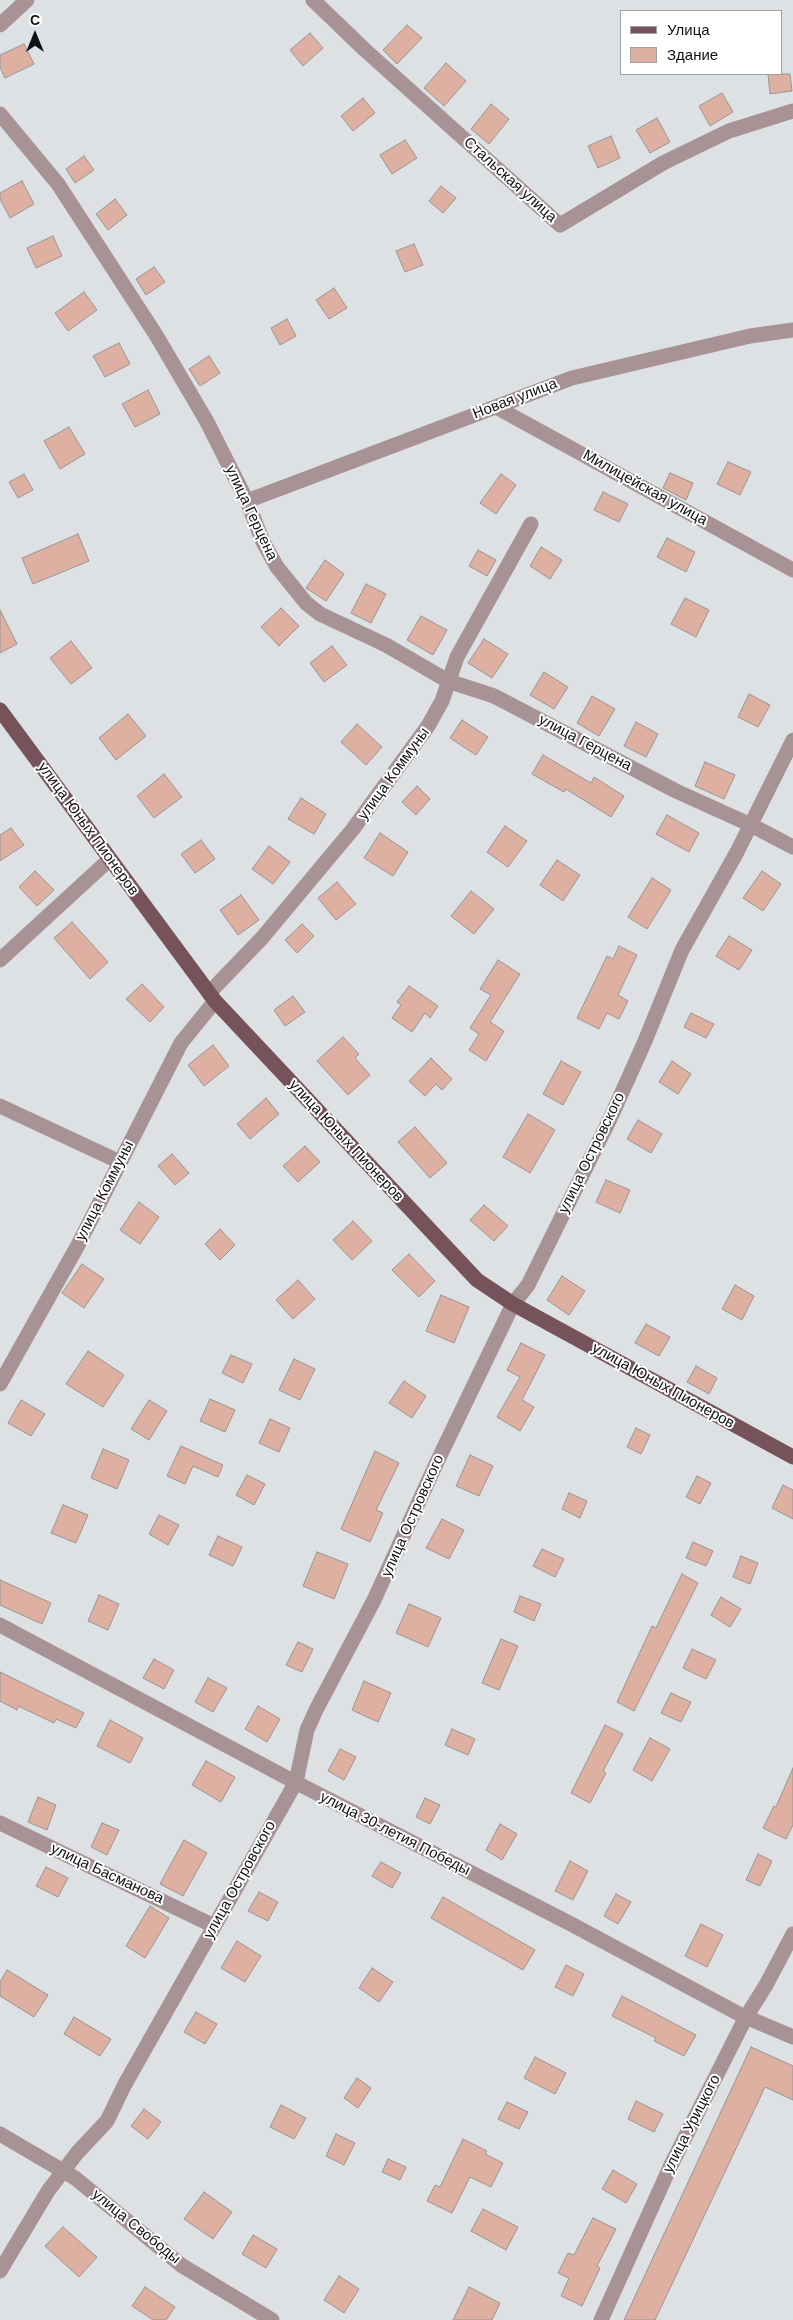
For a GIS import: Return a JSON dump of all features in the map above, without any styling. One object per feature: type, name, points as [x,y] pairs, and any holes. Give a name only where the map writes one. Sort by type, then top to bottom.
[{"type":"main road","name":"улица Юных Пионеров","points":[[1,713],[212,997],[477,1280],[513,1304],[793,1457]]},
{"type":"street","points":[[0,25],[27,0]]},
{"type":"street","name":"Стальская улица","points":[[314,0],[365,50],[560,225],[663,164],[729,131],[793,111]]},
{"type":"street","name":"улица Герцена","points":[[0,114],[51,175],[86,225],[156,335],[206,420],[247,501],[263,542],[277,567],[306,603],[320,614],[394,648],[448,681],[494,696],[676,791],[751,825],[793,847]]},
{"type":"street","name":"Новая улица","points":[[247,501],[572,378],[750,336],[793,330]]},
{"type":"street","name":"Милицейская улица","points":[[496,407],[793,570]]},
{"type":"street","name":"улица Коммуны","points":[[0,1384],[74,1254],[181,1043],[212,997],[353,830],[438,711],[457,657],[531,524]]},
{"type":"street","name":"улица Островского","points":[[0,2271],[48,2190],[77,2153],[107,2121],[125,2084],[296,1782],[307,1730],[316,1710],[374,1600],[436,1464],[513,1304],[528,1285],[610,1119],[645,1041],[682,950],[751,825],[793,740]]},
{"type":"street","points":[[0,960],[110,858]]},
{"type":"street","points":[[0,1106],[120,1162]]},
{"type":"street","name":"улица 30-летия Победы","points":[[0,1625],[746,2017],[793,2037]]},
{"type":"street","name":"улица Басманова","points":[[0,1823],[214,1926]]},
{"type":"street","name":"улица Урицкого","points":[[601,2320],[671,2165],[746,2017],[766,1985],[793,1934]]},
{"type":"street","name":"улица Свободы","points":[[0,2134],[75,2178],[181,2264],[272,2320]]},
{"type":"building","points":[[407,25],[422,38],[397,64],[383,50]]},
{"type":"building","points":[[310,33],[323,48],[303,66],[290,50]]},
{"type":"building","points":[[24,44],[34,64],[5,78],[0,67],[0,55]]},
{"type":"building","points":[[446,63],[466,81],[444,106],[424,88]]},
{"type":"building","points":[[790,74],[792,91],[770,94],[768,75]]},
{"type":"building","points":[[722,93],[733,112],[710,126],[699,106]]},
{"type":"building","points":[[363,98],[375,113],[353,131],[341,116]]},
{"type":"building","points":[[491,104],[509,119],[489,144],[471,129]]},
{"type":"building","points":[[657,118],[670,142],[650,153],[636,130]]},
{"type":"building","points":[[611,136],[620,158],[598,168],[588,146]]},
{"type":"building","points":[[405,140],[417,158],[392,174],[380,155]]},
{"type":"building","points":[[84,156],[94,170],[75,183],[66,169]]},
{"type":"building","points":[[22,181],[34,204],[10,218],[0,199],[0,193]]},
{"type":"building","points":[[441,186],[456,198],[443,213],[429,201]]},
{"type":"building","points":[[115,199],[127,215],[108,230],[96,214]]},
{"type":"building","points":[[53,236],[62,256],[36,268],[27,248]]},
{"type":"building","points":[[414,244],[423,265],[405,272],[396,251]]},
{"type":"building","points":[[154,267],[165,282],[146,295],[136,279]]},
{"type":"building","points":[[334,288],[347,308],[329,319],[316,300]]},
{"type":"building","points":[[84,292],[97,310],[68,331],[55,313]]},
{"type":"building","points":[[287,319],[296,336],[280,345],[271,328]]},
{"type":"building","points":[[119,343],[130,364],[105,377],[93,356]]},
{"type":"building","points":[[209,356],[220,373],[200,386],[189,369]]},
{"type":"building","points":[[148,390],[160,414],[135,427],[122,404]]},
{"type":"building","points":[[69,427],[85,454],[60,469],[44,441]]},
{"type":"building","points":[[728,462],[751,472],[740,495],[717,484]]},
{"type":"building","points":[[670,473],[693,483],[686,500],[663,488]]},
{"type":"building","points":[[24,474],[33,490],[18,498],[9,482]]},
{"type":"building","points":[[501,474],[516,485],[496,514],[480,503]]},
{"type":"building","points":[[603,492],[628,504],[619,522],[594,510]]},
{"type":"building","points":[[78,534],[89,561],[33,584],[22,558]]},
{"type":"building","points":[[667,538],[695,552],[686,572],[657,557]]},
{"type":"building","points":[[541,547],[562,560],[550,579],[530,566]]},
{"type":"building","points":[[478,550],[496,560],[487,576],[469,566]]},
{"type":"building","points":[[325,560],[344,574],[326,601],[306,588]]},
{"type":"building","points":[[366,584],[386,594],[371,623],[351,613]]},
{"type":"building","points":[[685,598],[709,610],[696,637],[671,624]]},
{"type":"building","points":[[281,608],[299,626],[279,646],[261,627]]},
{"type":"building","points":[[0,610],[17,644],[0,653]]},
{"type":"building","points":[[421,616],[447,630],[433,655],[407,640]]},
{"type":"building","points":[[484,639],[508,654],[492,678],[468,663]]},
{"type":"building","points":[[71,641],[92,668],[71,684],[50,658]]},
{"type":"building","points":[[332,646],[347,665],[324,682],[310,663]]},
{"type":"building","points":[[544,672],[568,687],[554,709],[530,695]]},
{"type":"building","points":[[749,694],[770,705],[758,727],[738,717]]},
{"type":"building","points":[[592,696],[615,709],[599,736],[577,723]]},
{"type":"building","points":[[128,714],[146,736],[116,760],[99,738]]},
{"type":"building","points":[[462,720],[488,737],[476,755],[450,738]]},
{"type":"building","points":[[636,722],[658,734],[646,757],[624,746]]},
{"type":"building","points":[[357,724],[382,747],[366,765],[341,742]]},
{"type":"building","points":[[543,755],[591,783],[594,777],[624,796],[611,817],[566,789],[564,792],[532,774]]},
{"type":"building","points":[[705,762],[735,775],[724,799],[695,786]]},
{"type":"building","points":[[164,774],[182,797],[154,818],[137,796]]},
{"type":"building","points":[[417,786],[430,799],[416,815],[402,802]]},
{"type":"building","points":[[301,798],[326,814],[314,834],[288,819]]},
{"type":"building","points":[[667,815],[699,833],[689,852],[656,834]]},
{"type":"building","points":[[505,826],[527,841],[508,867],[487,852]]},
{"type":"building","points":[[11,828],[24,845],[0,861],[0,835]]},
{"type":"building","points":[[380,833],[408,852],[393,876],[364,858]]},
{"type":"building","points":[[201,840],[215,859],[195,873],[181,854]]},
{"type":"building","points":[[269,846],[290,862],[273,884],[252,869]]},
{"type":"building","points":[[557,860],[580,875],[563,901],[540,885]]},
{"type":"building","points":[[35,871],[54,890],[37,906],[19,887]]},
{"type":"building","points":[[762,871],[781,884],[763,911],[743,898]]},
{"type":"building","points":[[652,878],[671,890],[647,929],[628,917]]},
{"type":"building","points":[[337,882],[356,904],[336,920],[318,898]]},
{"type":"building","points":[[471,891],[494,909],[474,934],[451,916]]},
{"type":"building","points":[[241,895],[259,920],[238,935],[220,910]]},
{"type":"building","points":[[72,922],[108,962],[90,979],[54,938]]},
{"type":"building","points":[[302,924],[314,936],[297,953],[285,940]]},
{"type":"building","points":[[729,936],[752,950],[739,970],[716,956]]},
{"type":"building","points":[[619,946],[637,955],[618,995],[628,1001],[619,1019],[607,1013],[599,1029],[577,1018],[607,956],[613,959]]},
{"type":"building","points":[[498,960],[520,974],[490,1022],[504,1031],[486,1061],[469,1050],[479,1034],[470,1028],[491,995],[480,989]]},
{"type":"building","points":[[142,984],[164,1007],[150,1022],[126,999]]},
{"type":"building","points":[[409,986],[438,1006],[430,1018],[425,1013],[412,1032],[392,1018],[401,1005],[397,1002]]},
{"type":"building","points":[[293,996],[305,1012],[285,1026],[274,1010]]},
{"type":"building","points":[[691,1013],[714,1024],[706,1038],[684,1027]]},
{"type":"building","points":[[343,1037],[359,1054],[355,1058],[370,1075],[348,1095],[317,1061]]},
{"type":"building","points":[[213,1045],[229,1066],[204,1086],[188,1065]]},
{"type":"building","points":[[431,1058],[452,1079],[442,1090],[436,1084],[425,1096],[409,1081]]},
{"type":"building","points":[[561,1061],[581,1072],[563,1105],[543,1094]]},
{"type":"building","points":[[672,1061],[691,1074],[678,1094],[659,1082]]},
{"type":"building","points":[[266,1098],[279,1114],[250,1139],[237,1124]]},
{"type":"building","points":[[528,1114],[555,1130],[530,1173],[503,1157]]},
{"type":"building","points":[[638,1120],[662,1134],[651,1153],[627,1139]]},
{"type":"building","points":[[415,1127],[447,1163],[430,1178],[398,1142]]},
{"type":"building","points":[[305,1146],[320,1162],[298,1182],[283,1166]]},
{"type":"building","points":[[172,1154],[189,1173],[175,1185],[158,1166]]},
{"type":"building","points":[[606,1180],[630,1190],[620,1213],[596,1202]]},
{"type":"building","points":[[139,1202],[159,1217],[140,1244],[120,1230]]},
{"type":"building","points":[[484,1205],[508,1226],[494,1241],[470,1220]]},
{"type":"building","points":[[353,1221],[372,1241],[352,1260],[333,1240]]},
{"type":"building","points":[[220,1229],[235,1245],[220,1260],[205,1244]]},
{"type":"building","points":[[409,1254],[435,1281],[419,1297],[392,1270]]},
{"type":"building","points":[[82,1264],[104,1279],[84,1308],[62,1293]]},
{"type":"building","points":[[562,1276],[585,1291],[569,1315],[547,1300]]},
{"type":"building","points":[[298,1280],[315,1299],[293,1319],[276,1300]]},
{"type":"building","points":[[735,1285],[754,1296],[742,1320],[722,1309]]},
{"type":"building","points":[[441,1295],[469,1307],[454,1343],[426,1331]]},
{"type":"building","points":[[646,1324],[670,1337],[659,1356],[635,1343]]},
{"type":"building","points":[[521,1343],[545,1355],[522,1400],[534,1407],[520,1431],[497,1417],[520,1377],[507,1370]]},
{"type":"building","points":[[88,1351],[124,1375],[103,1407],[66,1384]]},
{"type":"building","points":[[231,1355],[252,1364],[243,1383],[222,1373]]},
{"type":"building","points":[[294,1359],[315,1369],[300,1400],[279,1390]]},
{"type":"building","points":[[696,1366],[717,1378],[709,1394],[687,1382]]},
{"type":"building","points":[[404,1381],[426,1396],[412,1418],[389,1403]]},
{"type":"building","points":[[210,1399],[235,1410],[225,1432],[200,1421]]},
{"type":"building","points":[[21,1400],[45,1414],[31,1436],[8,1423]]},
{"type":"building","points":[[149,1400],[167,1411],[149,1440],[131,1429]]},
{"type":"building","points":[[270,1419],[290,1428],[279,1452],[259,1443]]},
{"type":"building","points":[[636,1428],[650,1435],[641,1454],[627,1447]]},
{"type":"building","points":[[181,1446],[223,1465],[218,1477],[193,1466],[185,1484],[167,1476]]},
{"type":"building","points":[[103,1449],[129,1460],[117,1489],[91,1478]]},
{"type":"building","points":[[375,1451],[399,1463],[376,1510],[383,1513],[370,1542],[341,1529]]},
{"type":"building","points":[[470,1455],[493,1466],[479,1496],[456,1486]]},
{"type":"building","points":[[247,1475],[265,1484],[254,1505],[236,1495]]},
{"type":"building","points":[[697,1476],[711,1483],[700,1504],[686,1497]]},
{"type":"building","points":[[783,1485],[793,1490],[793,1519],[772,1508]]},
{"type":"building","points":[[569,1493],[587,1501],[580,1518],[562,1509]]},
{"type":"building","points":[[63,1505],[88,1515],[76,1543],[51,1533]]},
{"type":"building","points":[[159,1515],[179,1525],[168,1545],[149,1534]]},
{"type":"building","points":[[442,1519],[464,1530],[449,1559],[426,1548]]},
{"type":"building","points":[[218,1536],[242,1547],[233,1566],[209,1555]]},
{"type":"building","points":[[693,1542],[713,1551],[706,1566],[686,1558]]},
{"type":"building","points":[[542,1549],[564,1559],[555,1577],[533,1566]]},
{"type":"building","points":[[317,1552],[348,1564],[334,1599],[303,1586]]},
{"type":"building","points":[[741,1556],[758,1563],[750,1584],[733,1577]]},
{"type":"building","points":[[682,1574],[698,1583],[634,1711],[617,1702],[652,1626],[656,1628]]},
{"type":"building","points":[[0,1580],[51,1603],[42,1624],[0,1605]]},
{"type":"building","points":[[99,1595],[119,1604],[108,1630],[88,1621]]},
{"type":"building","points":[[520,1596],[541,1604],[534,1621],[514,1612]]},
{"type":"building","points":[[721,1597],[741,1609],[730,1627],[711,1615]]},
{"type":"building","points":[[409,1604],[441,1618],[428,1647],[396,1633]]},
{"type":"building","points":[[501,1639],[518,1646],[499,1690],[482,1683]]},
{"type":"building","points":[[298,1642],[313,1649],[302,1672],[286,1665]]},
{"type":"building","points":[[692,1649],[716,1660],[706,1679],[683,1668]]},
{"type":"building","points":[[154,1659],[174,1670],[164,1689],[143,1678]]},
{"type":"building","points":[[0,1672],[84,1713],[76,1728],[56,1719],[54,1723],[18,1706],[17,1710],[0,1701]]},
{"type":"building","points":[[208,1678],[227,1688],[213,1712],[195,1702]]},
{"type":"building","points":[[364,1681],[391,1693],[378,1722],[352,1710]]},
{"type":"building","points":[[671,1693],[691,1702],[681,1722],[661,1713]]},
{"type":"building","points":[[258,1706],[280,1719],[267,1742],[245,1729]]},
{"type":"building","points":[[110,1720],[143,1738],[130,1763],[97,1746]]},
{"type":"building","points":[[605,1725],[623,1734],[603,1771],[606,1773],[590,1803],[571,1793]]},
{"type":"building","points":[[452,1729],[475,1739],[468,1755],[445,1745]]},
{"type":"building","points":[[650,1738],[670,1749],[652,1781],[633,1770]]},
{"type":"building","points":[[340,1749],[356,1757],[344,1780],[328,1771]]},
{"type":"building","points":[[206,1761],[235,1777],[221,1802],[192,1785]]},
{"type":"building","points":[[793,1768],[793,1825],[786,1839],[763,1828],[774,1806],[776,1807]]},
{"type":"building","points":[[38,1797],[56,1805],[47,1830],[28,1822]]},
{"type":"building","points":[[425,1798],[440,1805],[430,1824],[416,1817]]},
{"type":"building","points":[[102,1823],[119,1830],[107,1855],[91,1847]]},
{"type":"building","points":[[500,1824],[517,1834],[502,1860],[486,1850]]},
{"type":"building","points":[[184,1840],[207,1853],[183,1896],[160,1884]]},
{"type":"building","points":[[758,1854],[772,1861],[760,1886],[746,1880]]},
{"type":"building","points":[[570,1861],[588,1871],[573,1900],[555,1891]]},
{"type":"building","points":[[381,1862],[401,1873],[392,1888],[372,1876]]},
{"type":"building","points":[[46,1867],[68,1878],[58,1897],[36,1886]]},
{"type":"building","points":[[259,1892],[278,1902],[268,1921],[248,1911]]},
{"type":"building","points":[[616,1894],[631,1902],[618,1924],[604,1916]]},
{"type":"building","points":[[443,1897],[535,1950],[523,1970],[431,1918]]},
{"type":"building","points":[[150,1906],[169,1918],[145,1958],[126,1946]]},
{"type":"building","points":[[701,1924],[723,1935],[707,1967],[685,1956]]},
{"type":"building","points":[[237,1941],[261,1956],[245,1982],[221,1968]]},
{"type":"building","points":[[566,1965],[584,1974],[573,1996],[555,1987]]},
{"type":"building","points":[[372,1968],[393,1982],[379,2002],[359,1988]]},
{"type":"building","points":[[7,1970],[48,1995],[34,2017],[0,1996],[0,1982]]},
{"type":"building","points":[[622,1996],[696,2035],[684,2056],[654,2041],[656,2038],[612,2016]]},
{"type":"building","points":[[196,2012],[217,2024],[205,2044],[184,2032]]},
{"type":"building","points":[[74,2017],[111,2039],[100,2056],[64,2034]]},
{"type":"building","points":[[751,2047],[793,2066],[793,2100],[765,2087],[655,2320],[624,2320]]},
{"type":"building","points":[[535,2057],[566,2073],[555,2094],[524,2078]]},
{"type":"building","points":[[357,2078],[371,2088],[358,2108],[344,2098]]},
{"type":"building","points":[[636,2101],[663,2114],[654,2132],[628,2119]]},
{"type":"building","points":[[507,2102],[528,2112],[519,2129],[498,2119]]},
{"type":"building","points":[[281,2105],[306,2118],[294,2139],[270,2127]]},
{"type":"building","points":[[144,2109],[161,2122],[148,2139],[131,2126]]},
{"type":"building","points":[[336,2134],[355,2143],[344,2165],[326,2156]]},
{"type":"building","points":[[463,2139],[487,2151],[485,2154],[503,2163],[491,2187],[470,2177],[452,2213],[427,2201],[435,2185],[440,2187]]},
{"type":"building","points":[[388,2159],[406,2167],[400,2180],[382,2172]]},
{"type":"building","points":[[613,2170],[637,2184],[626,2203],[602,2189]]},
{"type":"building","points":[[204,2192],[232,2212],[213,2239],[184,2219]]},
{"type":"building","points":[[483,2209],[518,2227],[506,2250],[471,2231]]},
{"type":"building","points":[[593,2218],[616,2229],[597,2266],[600,2268],[582,2306],[561,2296],[569,2278],[558,2273],[568,2253],[574,2255]]},
{"type":"building","points":[[63,2227],[97,2257],[79,2277],[45,2246]]},
{"type":"building","points":[[253,2235],[277,2249],[266,2268],[242,2254]]},
{"type":"building","points":[[339,2276],[359,2289],[344,2313],[324,2300]]},
{"type":"building","points":[[145,2287],[175,2307],[166,2320],[153,2320],[132,2306]]},
{"type":"building","points":[[469,2287],[500,2303],[492,2320],[453,2320]]}]
